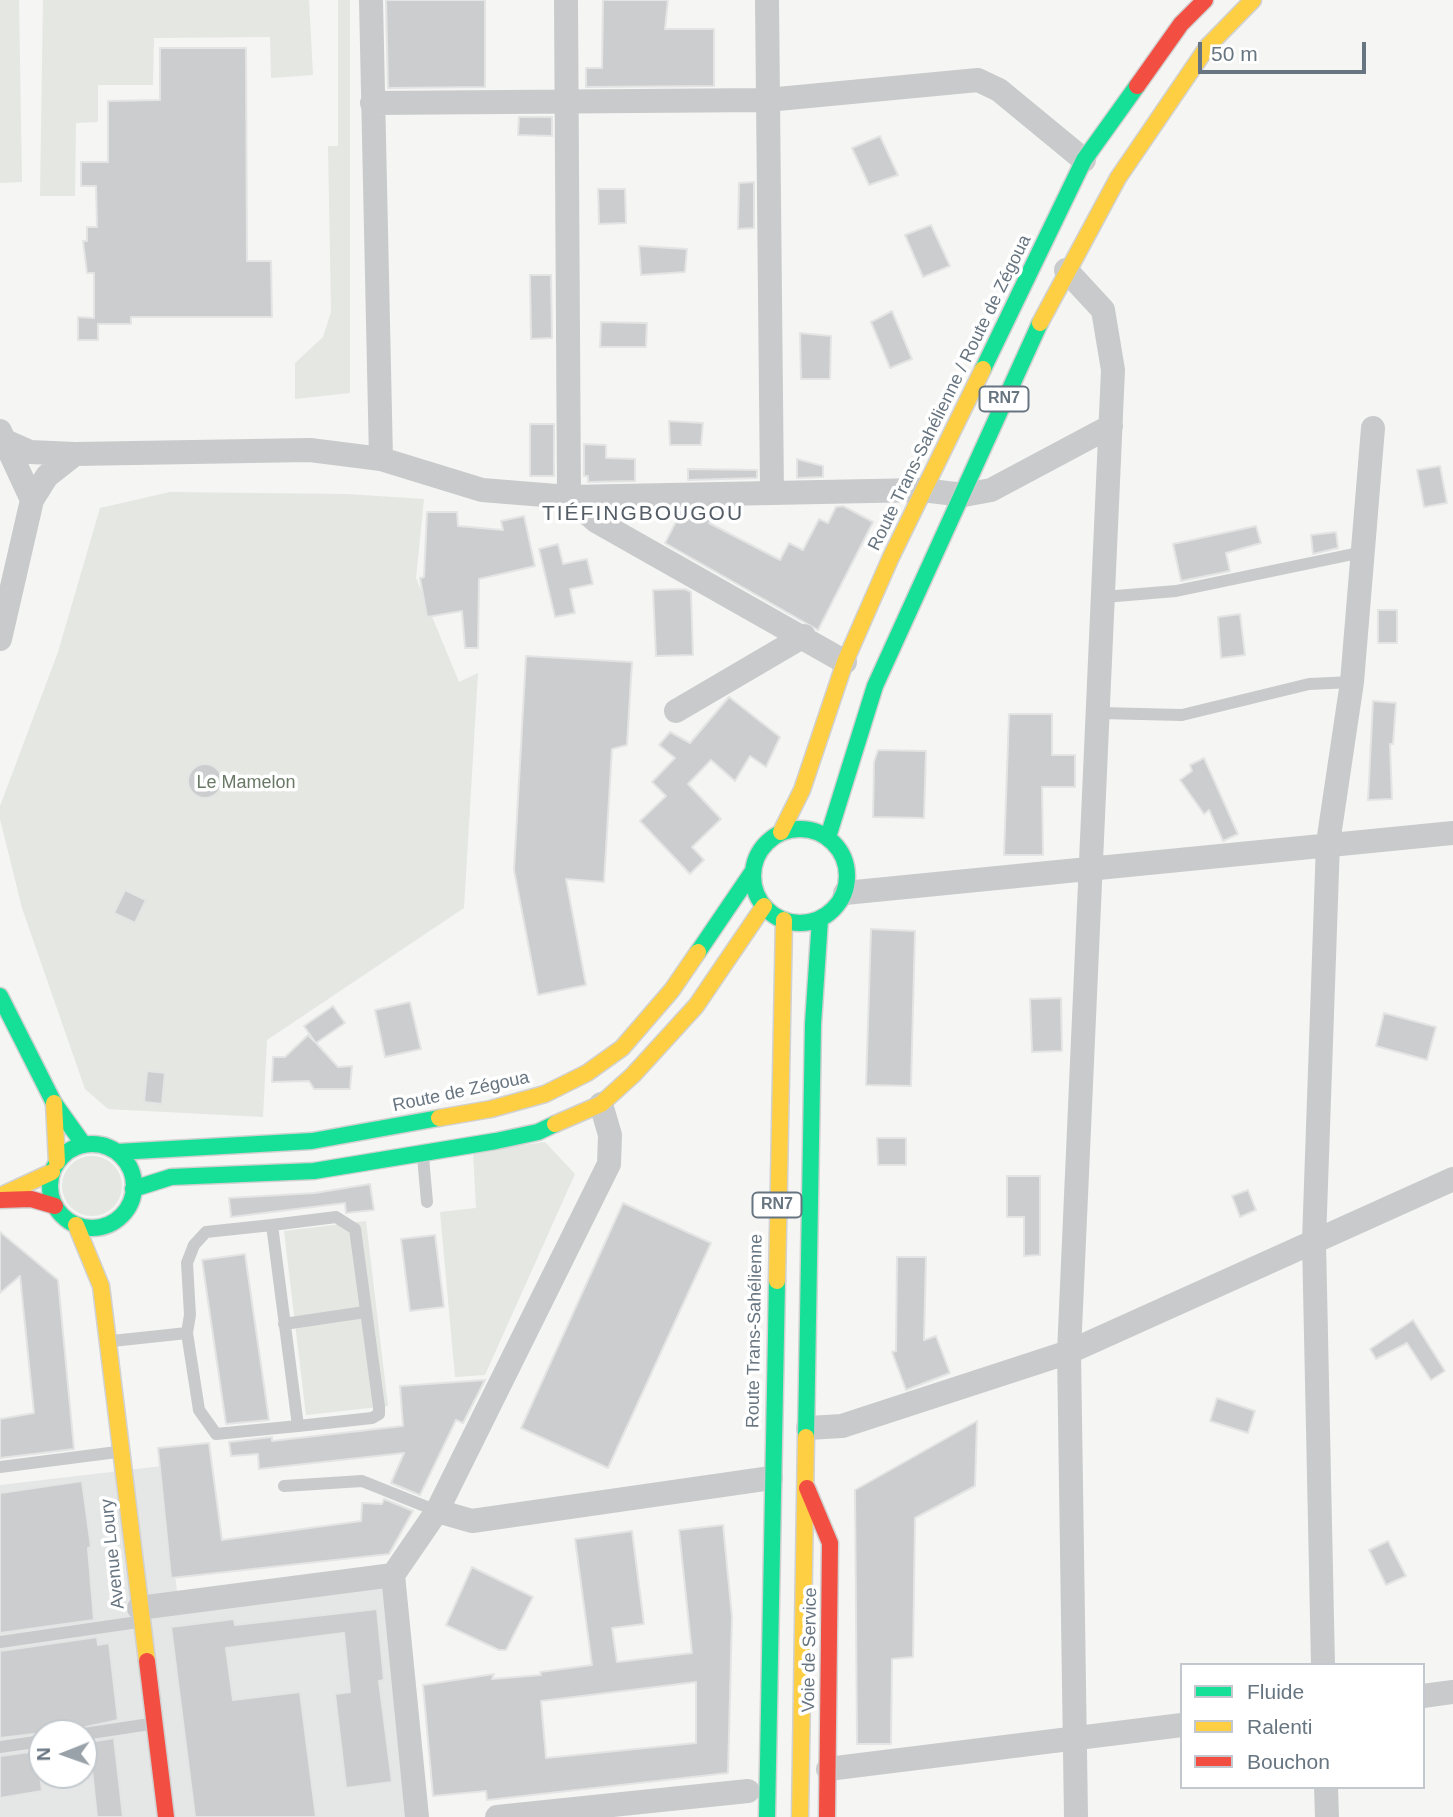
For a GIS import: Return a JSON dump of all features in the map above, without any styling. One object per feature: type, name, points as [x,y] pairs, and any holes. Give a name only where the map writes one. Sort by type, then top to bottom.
[{"type":"main road","name":"Route Trans-Sahélienne / Route de Zégoua","points":[[781,832],[802,790],[845,662],[922,490],[1084,160],[1181,24],[1205,0]]},
{"type":"main road","name":"RN7","points":[[828,837],[875,686],[964,495],[1017,368],[1066,271],[1118,178],[1208,46],[1253,0]]},
{"type":"main road","points":[[753,871],[757,895],[764,906],[783,920],[796,923],[820,919],[830,913],[845,893],[847,868],[837,846],[828,837],[805,829],[781,832]]},
{"type":"main road","name":"RN7","points":[[753,871],[762,848],[781,832]]},
{"type":"main road","name":"Route de Zégoua","points":[[117,1152],[312,1141],[491,1109],[545,1094],[587,1073],[631,1038],[672,990],[753,871]]},
{"type":"main road","points":[[133,1189],[171,1177],[314,1171],[423,1153],[538,1132],[601,1104],[633,1075],[696,1006],[764,906]]},
{"type":"main road","name":"RN7","points":[[800,1817],[813,1024],[820,919]]},
{"type":"main road","name":"Route Trans-Sahélienne","points":[[771,1484],[783,920]]},
{"type":"main road","points":[[4,1002],[54,1102],[84,1145]]},
{"type":"main road","points":[[54,1102],[55,1167],[50,1189],[55,1206]]},
{"type":"main road","points":[[0,1198],[55,1167],[74,1148],[96,1144],[117,1152],[130,1169],[133,1189],[129,1205],[111,1223],[88,1228],[76,1225]]},
{"type":"main road","points":[[0,1198],[31,1199],[55,1206],[76,1225],[101,1286]]},
{"type":"main road","points":[[101,1286],[111,1223]]},
{"type":"main road","name":"Avenue Loury","points":[[101,1286],[139,1615],[166,1817]]},
{"type":"main road","name":"RN7","points":[[767,1817],[771,1484]]},
{"type":"main road","points":[[755,1543],[757,1519],[771,1484]]},
{"type":"main road","name":"Voie de Service","points":[[807,1488],[830,1543],[827,1817]]},
{"type":"street","points":[[371,0],[381,459]]},
{"type":"street","points":[[566,0],[569,102],[569,497],[596,521],[804,636],[845,662]]},
{"type":"street","points":[[766,0],[772,493]]},
{"type":"street","points":[[372,103],[767,100],[978,79],[999,90],[1084,160]]},
{"type":"street","points":[[1066,271],[1103,310],[1113,370],[1100,713],[1090,871],[1069,1352],[1076,1817]]},
{"type":"street","points":[[2,436],[30,452],[75,454],[310,450],[381,459],[482,490],[569,497],[922,490],[964,495],[991,490],[1111,426]]},
{"type":"street","points":[[1323,1663],[1314,1241],[1328,843],[1352,682],[1373,428]]},
{"type":"street","points":[[2,436],[32,500]]},
{"type":"street","points":[[0,639],[9,568],[32,500],[47,476],[75,454]]},
{"type":"street","points":[[676,711],[804,636]]},
{"type":"street","points":[[845,893],[1090,871],[1328,843],[1453,834]]},
{"type":"street","points":[[0,976],[4,1002]]},
{"type":"street","points":[[417,1817],[393,1575],[437,1511],[609,1164],[610,1135],[601,1104]]},
{"type":"street","points":[[808,1428],[842,1426],[1069,1352],[1453,1179]]},
{"type":"street","points":[[437,1511],[472,1521],[771,1484]]},
{"type":"street","points":[[139,1615],[393,1575]]},
{"type":"street","points":[[1425,1696],[1453,1692]]},
{"type":"street","points":[[828,1769],[1180,1726]]},
{"type":"street","points":[[1326,1789],[1327,1817]]},
{"type":"street","points":[[497,1817],[748,1791]]},
{"type":"lane","points":[[1104,597],[1176,591],[1363,552]]},
{"type":"lane","points":[[1100,713],[1182,715],[1309,684],[1352,682]]},
{"type":"lane","points":[[423,1153],[427,1202]]},
{"type":"lane","points":[[336,1217],[355,1229],[365,1312],[379,1414],[372,1418],[216,1434],[199,1410],[187,1333],[190,1315],[187,1263],[194,1245],[206,1233],[336,1217]]},
{"type":"lane","points":[[272,1225],[298,1426]]},
{"type":"lane","points":[[284,1324],[365,1312]]},
{"type":"lane","points":[[108,1341],[187,1333]]},
{"type":"lane","points":[[0,1467],[121,1452]]},
{"type":"lane","points":[[284,1486],[362,1481],[437,1511]]},
{"type":"lane","points":[[0,1642],[139,1615]]},
{"type":"lane","points":[[98,1732],[154,1723]]},
{"type":"lane","points":[[0,1747],[28,1743]]},
{"type":"shaded area","points":[[162,1466],[177,1591],[393,1575],[422,1817],[0,1817],[0,1485]]},
{"type":"green space","points":[[0,0],[19,0],[22,182],[0,183]]},
{"type":"green space","points":[[43,0],[309,0],[313,75],[271,78],[270,37],[154,38],[153,85],[98,85],[98,122],[76,123],[75,196],[40,196]]},
{"type":"green space","points":[[338,0],[350,0],[350,393],[295,399],[295,363],[323,337],[331,312],[328,146],[338,146]]},
{"type":"green space","name":"Le Mamelon","points":[[170,492],[346,494],[424,499],[416,578],[459,682],[478,673],[464,908],[267,1040],[263,1117],[108,1109],[85,1089],[22,908],[0,819],[0,806],[58,652],[100,508]]},
{"type":"green space","points":[[545,1142],[575,1174],[485,1375],[455,1377],[440,1212],[476,1208],[473,1152]]},
{"type":"green space","points":[[86,1156],[98,1156],[117,1169],[122,1186],[120,1198],[109,1211],[98,1216],[86,1216],[67,1203],[62,1192],[62,1180],[75,1161]]},
{"type":"green space","points":[[366,1221],[388,1406],[306,1415],[284,1231]]},
{"type":"building","points":[[386,0],[485,0],[485,87],[388,88]]},
{"type":"building","points":[[603,0],[668,0],[665,29],[714,29],[714,86],[586,87],[586,68],[602,68]]},
{"type":"building","points":[[160,48],[246,48],[247,261],[271,261],[272,317],[131,317],[131,324],[98,324],[98,340],[78,340],[78,317],[94,318],[94,273],[87,273],[83,241],[87,241],[87,227],[97,227],[96,186],[81,186],[81,162],[108,162],[108,101],[160,100]]},
{"type":"building","points":[[519,117],[552,117],[552,136],[518,135]]},
{"type":"building","points":[[880,136],[898,175],[869,185],[852,148]]},
{"type":"building","points":[[754,182],[754,228],[738,229],[739,183]]},
{"type":"building","points":[[598,189],[625,189],[626,223],[599,224]]},
{"type":"building","points":[[931,225],[950,266],[923,277],[905,235]]},
{"type":"building","points":[[639,246],[687,249],[685,272],[641,275]]},
{"type":"building","points":[[530,275],[551,275],[552,338],[531,339]]},
{"type":"building","points":[[892,311],[912,359],[890,368],[871,322]]},
{"type":"building","points":[[601,322],[647,323],[646,347],[600,347]]},
{"type":"building","points":[[800,333],[831,336],[830,379],[801,379]]},
{"type":"building","points":[[669,421],[703,423],[701,445],[670,445]]},
{"type":"building","points":[[530,424],[554,424],[554,476],[530,476]]},
{"type":"building","points":[[584,444],[606,445],[606,458],[635,459],[635,481],[588,482],[588,476],[584,476]]},
{"type":"building","points":[[797,459],[823,466],[823,477],[797,478]]},
{"type":"building","points":[[1440,466],[1447,503],[1424,507],[1417,470]]},
{"type":"building","points":[[688,469],[757,470],[757,478],[688,480]]},
{"type":"building","points":[[843,506],[873,522],[818,630],[665,543],[682,510],[702,509],[713,515],[709,523],[780,560],[789,543],[803,550],[819,519],[828,523],[836,507]]},
{"type":"building","points":[[427,512],[457,512],[458,526],[503,530],[501,521],[524,516],[535,566],[479,579],[478,648],[465,648],[462,611],[427,617],[420,578],[424,577]]},
{"type":"building","points":[[1256,526],[1261,543],[1226,553],[1230,571],[1181,581],[1173,544]]},
{"type":"building","points":[[1336,532],[1338,548],[1313,554],[1311,535]]},
{"type":"building","points":[[558,544],[563,564],[587,559],[593,584],[570,589],[575,613],[555,617],[539,549]]},
{"type":"building","points":[[685,589],[691,592],[693,655],[656,656],[653,590]]},
{"type":"building","points":[[1378,610],[1397,610],[1397,643],[1378,643]]},
{"type":"building","points":[[1240,614],[1245,655],[1221,658],[1218,617]]},
{"type":"building","points":[[526,656],[632,662],[627,745],[612,749],[604,882],[566,879],[586,985],[538,995],[514,870]]},
{"type":"building","points":[[729,697],[780,737],[766,767],[750,756],[735,781],[711,760],[688,784],[721,819],[692,847],[704,860],[690,874],[640,821],[666,796],[652,782],[675,758],[659,745],[670,732],[690,743]]},
{"type":"building","points":[[1373,701],[1396,703],[1393,744],[1390,744],[1392,799],[1368,800]]},
{"type":"building","points":[[1009,714],[1052,714],[1052,755],[1075,755],[1075,787],[1042,787],[1043,855],[1004,855]]},
{"type":"building","points":[[878,750],[926,751],[924,818],[873,817],[874,762]]},
{"type":"building","points":[[1204,758],[1238,834],[1223,841],[1209,810],[1204,814],[1180,780],[1192,771],[1190,765]]},
{"type":"building","points":[[205,764],[217,769],[222,781],[217,793],[205,798],[193,793],[188,781],[193,769]]},
{"type":"building","points":[[125,890],[146,900],[135,923],[114,913]]},
{"type":"building","points":[[871,929],[915,931],[911,1086],[866,1085]]},
{"type":"building","points":[[1061,998],[1062,1051],[1032,1052],[1030,999]]},
{"type":"building","points":[[410,1002],[421,1049],[385,1057],[375,1010]]},
{"type":"building","points":[[333,1006],[345,1023],[316,1043],[338,1067],[352,1066],[350,1089],[314,1089],[309,1081],[272,1082],[273,1057],[285,1057],[308,1035],[315,1042],[304,1026]]},
{"type":"building","points":[[1384,1013],[1436,1027],[1427,1060],[1376,1046]]},
{"type":"building","points":[[147,1071],[165,1073],[162,1104],[144,1102]]},
{"type":"building","points":[[877,1138],[906,1138],[906,1165],[878,1165]]},
{"type":"building","points":[[1007,1176],[1040,1176],[1040,1255],[1024,1256],[1024,1217],[1007,1217]]},
{"type":"building","points":[[370,1184],[374,1210],[346,1213],[345,1203],[231,1217],[229,1198],[315,1193]]},
{"type":"building","points":[[1248,1190],[1256,1210],[1240,1217],[1232,1196]]},
{"type":"building","points":[[623,1203],[711,1243],[608,1468],[521,1428]]},
{"type":"building","points":[[0,1232],[58,1280],[74,1449],[0,1458],[0,1419],[34,1413],[20,1276],[0,1293]]},
{"type":"building","points":[[435,1235],[444,1307],[410,1311],[401,1239]]},
{"type":"building","points":[[245,1254],[269,1420],[226,1424],[202,1260]]},
{"type":"building","points":[[897,1257],[926,1257],[924,1340],[936,1336],[950,1373],[906,1390],[892,1352],[896,1351]]},
{"type":"building","points":[[1413,1320],[1445,1371],[1431,1380],[1407,1343],[1376,1359],[1370,1349]]},
{"type":"building","points":[[485,1380],[463,1423],[456,1420],[420,1495],[391,1483],[404,1453],[259,1469],[258,1454],[231,1456],[229,1442],[272,1437],[272,1441],[403,1426],[400,1386]]},
{"type":"building","points":[[1217,1398],[1255,1411],[1248,1433],[1210,1421]]},
{"type":"building","points":[[977,1421],[975,1486],[915,1518],[913,1657],[892,1659],[891,1744],[857,1744],[855,1490]]},
{"type":"building","points":[[209,1443],[222,1540],[361,1521],[362,1503],[382,1504],[384,1499],[413,1511],[389,1554],[171,1578],[158,1448]]},
{"type":"building","points":[[82,1481],[91,1547],[88,1548],[94,1620],[0,1633],[0,1493]]},
{"type":"building","points":[[723,1525],[732,1617],[728,1773],[487,1800],[486,1791],[433,1796],[423,1685],[494,1674],[492,1679],[541,1675],[540,1672],[592,1665],[575,1539],[632,1531],[644,1624],[612,1628],[617,1662],[692,1653],[679,1530]],"holes":[[[696,1682],[696,1743],[546,1758],[541,1701]]]},
{"type":"building","points":[[1388,1541],[1406,1576],[1386,1585],[1369,1550]]},
{"type":"building","points":[[472,1567],[533,1597],[506,1650],[499,1650],[446,1625]]},
{"type":"building","points":[[377,1609],[384,1680],[379,1681],[392,1782],[346,1788],[335,1694],[350,1692],[344,1633],[226,1648],[233,1700],[300,1692],[316,1817],[195,1817],[171,1627],[234,1619],[235,1625]]},
{"type":"building","points":[[97,1637],[98,1645],[109,1643],[118,1720],[98,1724],[98,1719],[28,1719],[28,1735],[0,1738],[0,1651]]},
{"type":"building","points":[[114,1738],[123,1817],[97,1817],[94,1789],[98,1789],[98,1741]]},
{"type":"building","points":[[28,1752],[28,1789],[42,1791],[0,1798],[0,1756]]},
{"type":"traffic: fast","points":[[983,369],[1084,160],[1137,86]]},
{"type":"traffic: fast","points":[[828,837],[875,686],[1040,323]]},
{"type":"traffic: fast","points":[[800,829],[818,832],[833,843],[844,858],[847,876],[844,894],[833,909],[818,920],[800,923],[782,920],[767,909],[756,894],[753,876],[756,858],[767,843],[782,832],[800,829]]},
{"type":"traffic: fast","points":[[698,952],[753,871]]},
{"type":"traffic: fast","points":[[806,1437],[813,1024],[820,919]]},
{"type":"traffic: fast","points":[[0,996],[54,1103],[84,1145]]},
{"type":"traffic: fast","points":[[117,1152],[312,1141],[439,1118]]},
{"type":"traffic: fast","points":[[133,1189],[171,1177],[314,1171],[496,1141],[538,1132],[555,1124]]},
{"type":"traffic: fast","points":[[92,1144],[115,1151],[127,1163],[134,1186],[127,1209],[115,1221],[92,1228],[69,1221],[57,1209],[50,1186],[57,1163],[69,1151],[92,1144]]},
{"type":"traffic: fast","points":[[767,1817],[777,1281]]},
{"type":"traffic: slow","points":[[1040,323],[1118,178],[1208,46],[1253,0]]},
{"type":"traffic: slow","points":[[781,832],[802,790],[845,662],[891,557],[983,369]]},
{"type":"traffic: slow","points":[[555,1124],[601,1104],[633,1075],[696,1006],[764,906]]},
{"type":"traffic: slow","points":[[777,1281],[784,920]]},
{"type":"traffic: slow","points":[[439,1118],[491,1109],[545,1094],[587,1073],[622,1048],[672,990],[698,952]]},
{"type":"traffic: slow","points":[[54,1103],[57,1162]]},
{"type":"traffic: slow","points":[[0,1196],[52,1172]]},
{"type":"traffic: slow","points":[[76,1225],[101,1286],[147,1661]]},
{"type":"traffic: slow","points":[[800,1817],[806,1437]]},
{"type":"traffic: jam","points":[[1137,86],[1181,24],[1205,0]]},
{"type":"traffic: jam","points":[[0,1200],[31,1199],[55,1206]]},
{"type":"traffic: jam","points":[[807,1488],[830,1543],[827,1817]]},
{"type":"traffic: jam","points":[[147,1661],[166,1817]]},
{"type":"district","name":"TIÉFINGBOUGOU","points":[[643,514]]}]
